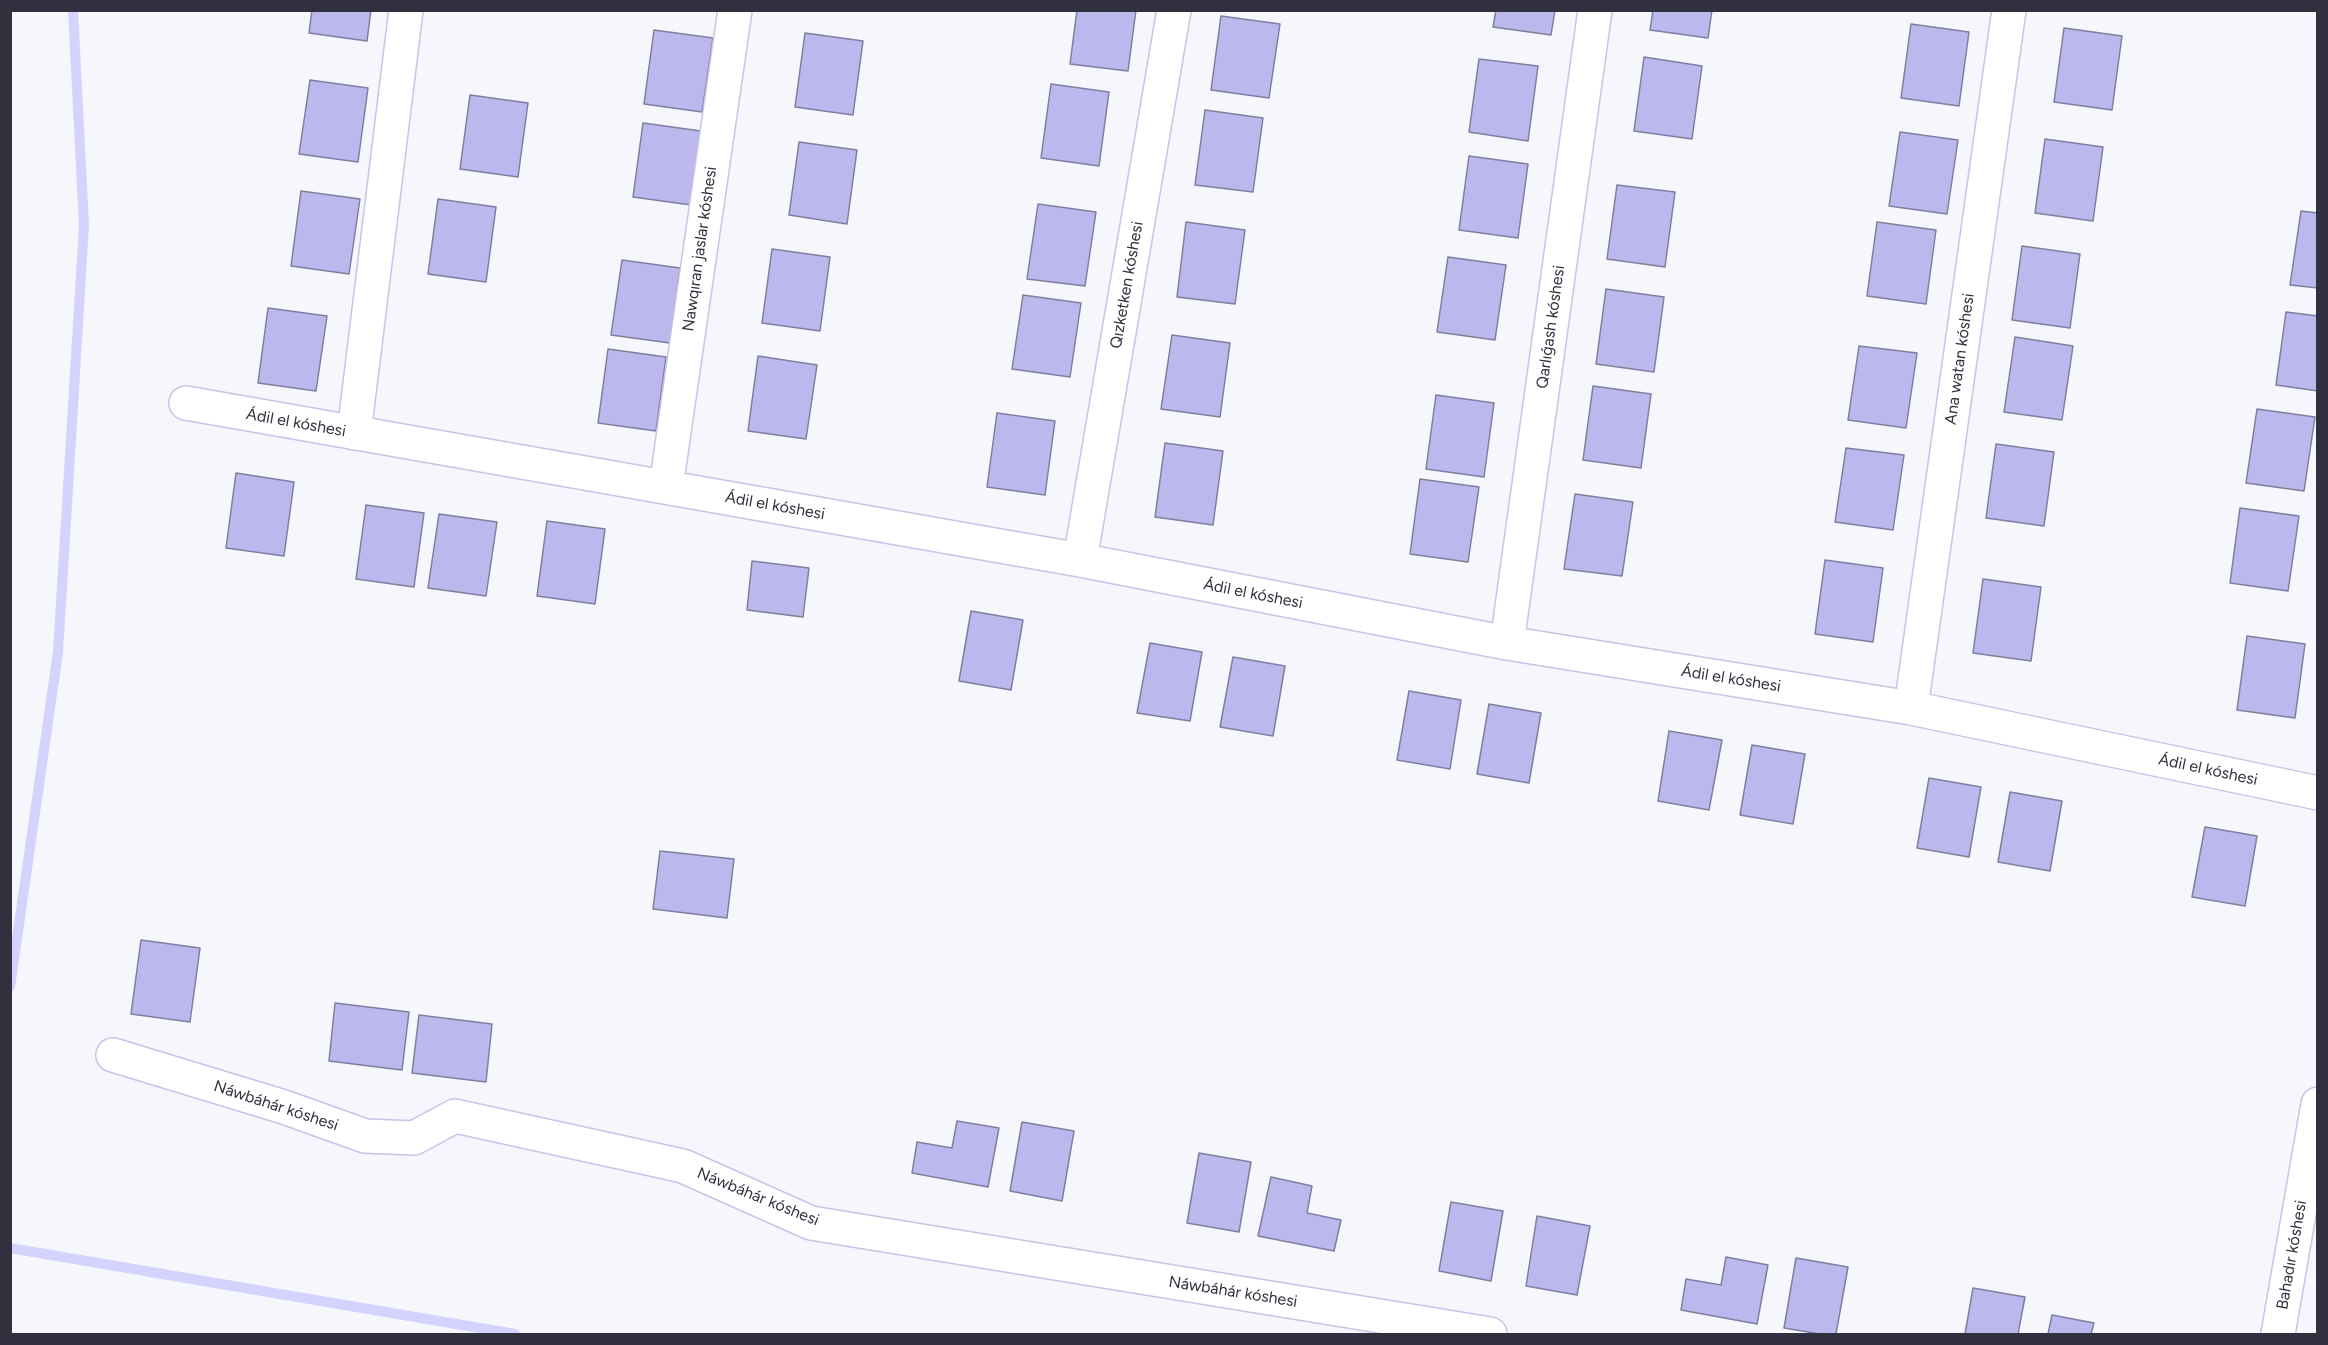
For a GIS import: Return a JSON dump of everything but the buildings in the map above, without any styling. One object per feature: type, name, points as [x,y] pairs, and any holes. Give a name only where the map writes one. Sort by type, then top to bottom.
[{"type":"street","points":[[354,433],[406,10]]},
{"type":"street","name":"Nawqıran jaslar kóshesi","points":[[666,487],[735,10]]},
{"type":"street","name":"Qızketken kóshesi","points":[[1080,560],[1174,10]]},
{"type":"street","name":"Qarlıǵash kóshesi","points":[[1508,643],[1595,10]]},
{"type":"street","name":"Ana watan kóshesi","points":[[1911,708],[2009,10]]},
{"type":"street","name":"Ádil el kóshesi","points":[[186,403],[1080,560],[1508,643],[1911,708],[2318,793]]},
{"type":"street","name":"Náwbáhár kóshesi","points":[[113,1055],[284,1107],[365,1136],[414,1138],[455,1116],[683,1166],[811,1223],[1490,1335]]},
{"type":"street","name":"Bahadır kóshesi","points":[[2278,1335],[2318,1104]]},
{"type":"waterway","points":[[10,987],[58,652],[84,225],[73,10]]},
{"type":"waterway","points":[[10,1248],[515,1334]]}]
